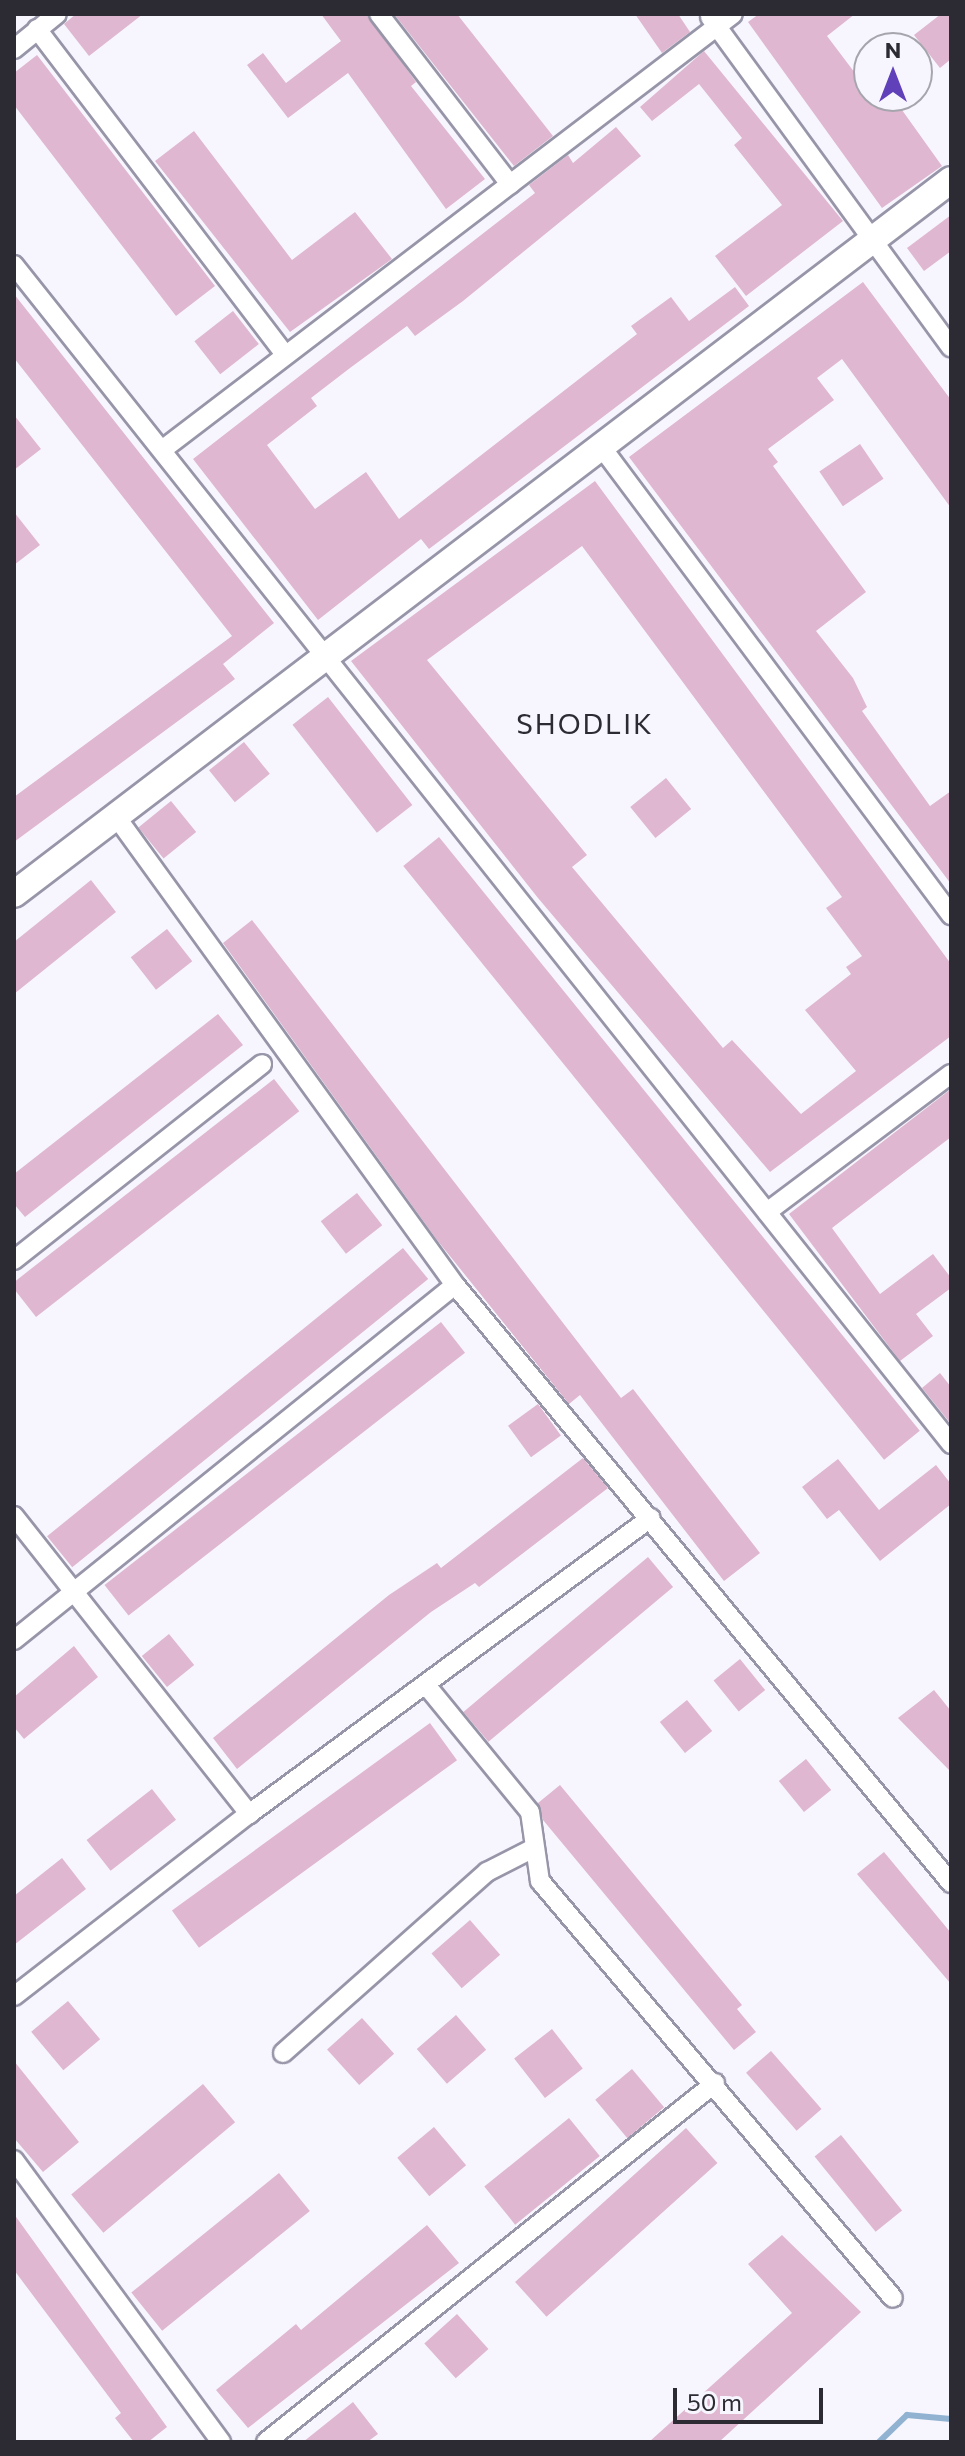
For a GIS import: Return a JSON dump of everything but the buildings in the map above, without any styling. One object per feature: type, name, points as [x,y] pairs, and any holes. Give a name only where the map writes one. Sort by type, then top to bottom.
[{"type":"main road","points":[[14,894],[951,180]]},
{"type":"street","points":[[14,49],[57,14]]},
{"type":"street","points":[[379,14],[510,184]]},
{"type":"street","points":[[162,450],[510,184],[711,19],[733,14]]},
{"type":"street","points":[[711,19],[951,347]]},
{"type":"street","points":[[37,29],[285,354]]},
{"type":"street","points":[[14,265],[951,1444]]},
{"type":"street","points":[[600,445],[951,915]]},
{"type":"street","points":[[115,815],[455,1285],[951,1883]]},
{"type":"street","points":[[14,1260],[262,1064]]},
{"type":"street","points":[[767,1212],[951,1074]]},
{"type":"street","points":[[14,1640],[455,1285]]},
{"type":"street","points":[[14,1516],[249,1814]]},
{"type":"street","points":[[14,1996],[249,1814],[651,1518]]},
{"type":"street","points":[[426,1685],[530,1812],[540,1881],[715,2083],[893,2298]]},
{"type":"street","points":[[283,2053],[487,1872],[534,1848]]},
{"type":"street","points":[[266,2442],[715,2083]]},
{"type":"street","points":[[14,2160],[221,2442]]},
{"type":"waterway","points":[[879,2442],[907,2415],[951,2419]]},
{"type":"district","name":"SHODLIK","points":[[585,723]]}]
